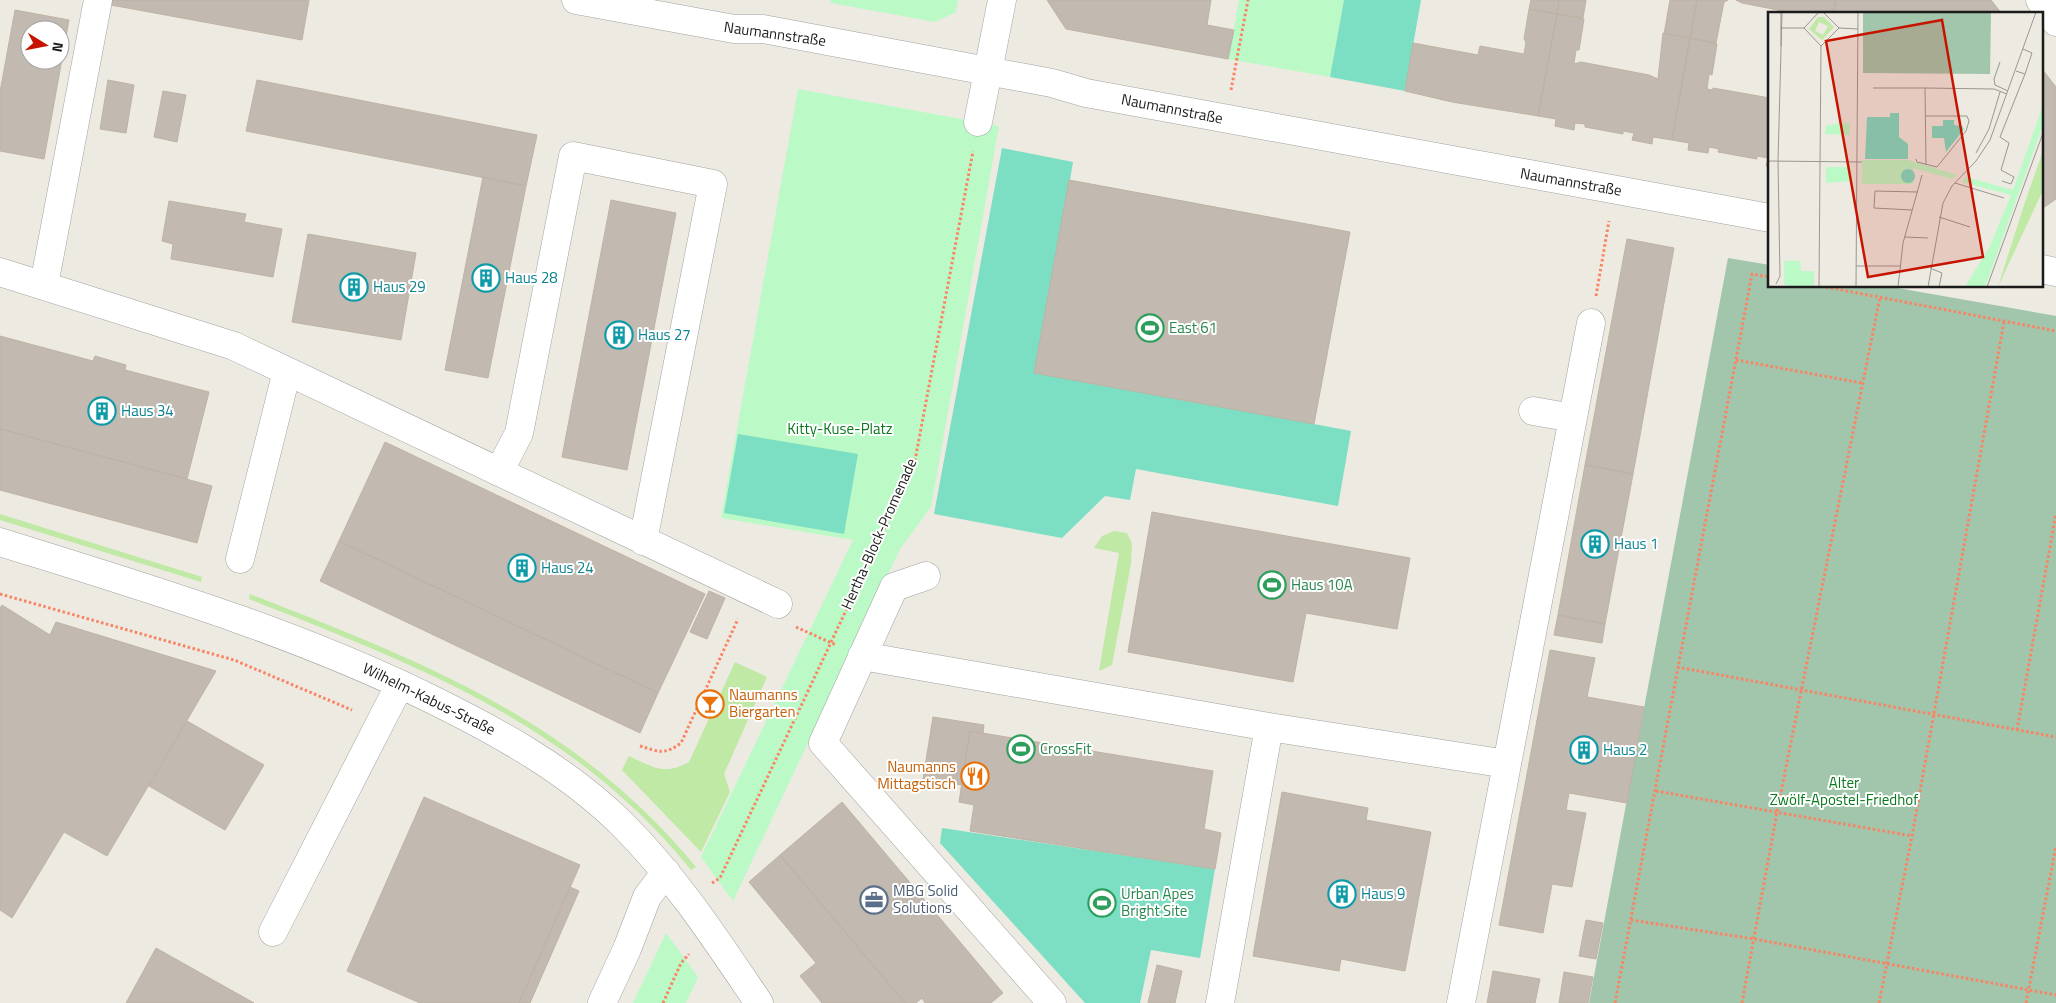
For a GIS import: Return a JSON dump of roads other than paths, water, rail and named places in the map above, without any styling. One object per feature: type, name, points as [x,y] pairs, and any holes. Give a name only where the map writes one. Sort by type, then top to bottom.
[{"type":"street","points":[[44,285],[98,0]]},
{"type":"street","name":"Naumannstraße","points":[[576,0],[734,29],[763,29],[1052,83],[1096,95],[1768,218]]},
{"type":"street","points":[[978,122],[1002,0]]},
{"type":"street","points":[[2040,0],[2056,22]]},
{"type":"street","points":[[499,472],[518,433],[573,156],[713,184],[643,541]]},
{"type":"street","points":[[0,272],[234,346],[778,604]]},
{"type":"street","points":[[1461,1003],[1591,324]]},
{"type":"street","points":[[240,559],[286,371]]},
{"type":"street","points":[[1533,411],[1573,418]]},
{"type":"street","name":"Wilhelm-Kabus-Straße","points":[[0,542],[236,617],[308,644],[400,684],[478,722],[546,762],[622,823],[666,872],[759,1003]]},
{"type":"street","points":[[926,576],[894,587],[823,743],[1052,1003]]},
{"type":"street","points":[[862,656],[1268,726],[1507,764]]},
{"type":"street","points":[[273,932],[400,684]]},
{"type":"street","points":[[1220,1003],[1268,726]]},
{"type":"street","points":[[602,1003],[627,949],[647,897],[666,872]]},
{"type":"place","name":"Haus 28","points":[[486,278]]},
{"type":"place","name":"Haus 29","points":[[354,287]]},
{"type":"place","name":"East 61","points":[[1150,328]]},
{"type":"place","name":"Haus 27","points":[[619,335]]},
{"type":"place","name":"Haus 34","points":[[102,411]]},
{"type":"place","name":"Haus 1","points":[[1595,544]]},
{"type":"place","name":"Haus 24","points":[[522,568]]},
{"type":"place","name":"Haus 10A","points":[[1272,585]]},
{"type":"place","name":"Naumanns Biergarten","points":[[710,704]]},
{"type":"place","name":"CrossFit","points":[[1021,749]]},
{"type":"place","name":"Haus 2","points":[[1584,750]]},
{"type":"place","name":"Naumanns Mittagstisch","points":[[975,776]]},
{"type":"place","name":"Haus 9","points":[[1342,894]]},
{"type":"place","name":"MBG Solid Solutions","points":[[874,900]]},
{"type":"place","name":"Urban Apes Bright Site","points":[[1102,903]]},
{"type":"park label","name":"Kitty-Kuse-Platz","points":[[840,429]]},
{"type":"park label","name":"Alter Zwölf-Apostel-Friedhof","points":[[1844,792]]}]
